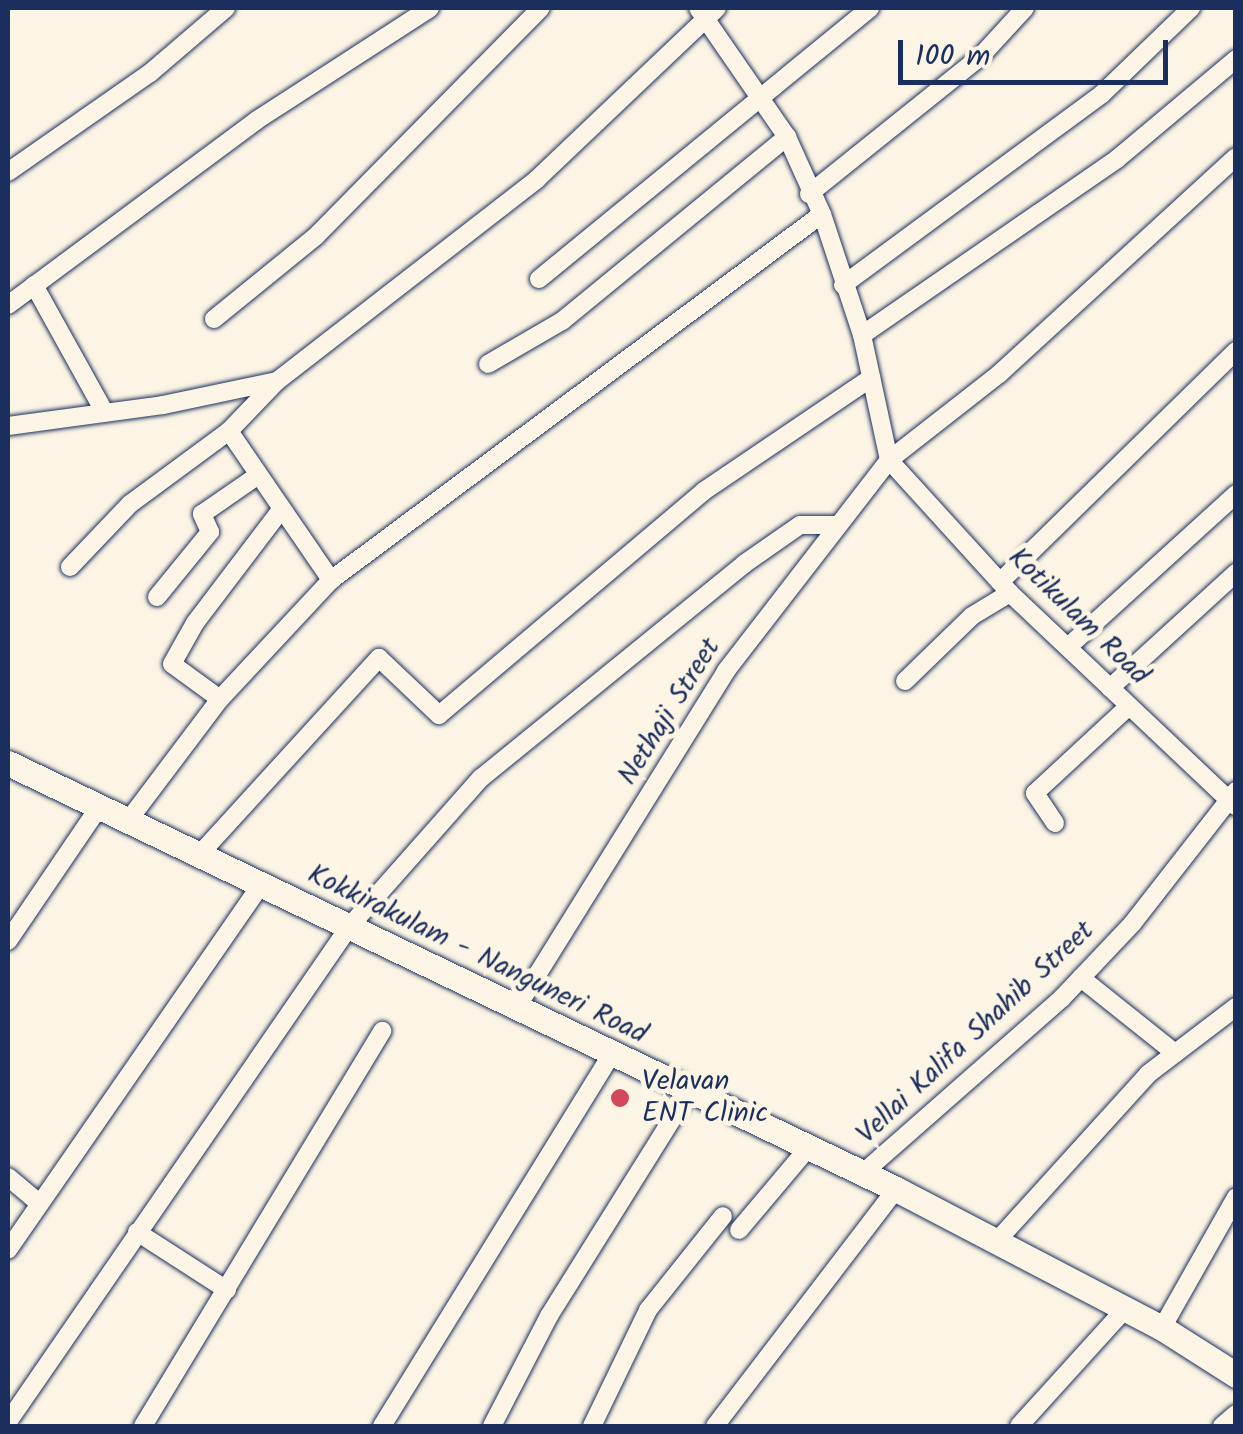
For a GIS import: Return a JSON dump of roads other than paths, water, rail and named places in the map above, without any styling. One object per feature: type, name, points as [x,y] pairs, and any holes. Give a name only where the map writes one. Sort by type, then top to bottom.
[{"type":"main road","name":"Kokkirakulam - Nanguneri Road","points":[[8,763],[864,1173],[1162,1328],[1236,1374]]},
{"type":"street","points":[[8,172],[150,73],[226,8]]},
{"type":"street","points":[[8,305],[257,120],[430,8]]},
{"type":"street","points":[[214,319],[316,236],[541,8]]},
{"type":"street","points":[[539,279],[623,216],[758,94],[870,8]]},
{"type":"street","points":[[809,194],[981,56],[1026,8]]},
{"type":"street","points":[[843,286],[1102,94],[1191,8]]},
{"type":"street","points":[[70,567],[130,504],[229,431],[277,381],[537,179],[707,11],[787,137],[809,194],[822,214],[862,334],[889,460]]},
{"type":"street","points":[[862,334],[1117,159],[1236,59]]},
{"type":"street","points":[[488,364],[562,322],[787,137]]},
{"type":"street","name":"Nethaji Street","points":[[517,1007],[726,671],[889,460],[998,374],[1236,157]]},
{"type":"street","points":[[128,820],[220,699],[331,580],[822,214]]},
{"type":"street","points":[[34,284],[105,413]]},
{"type":"street","points":[[906,681],[1005,588],[1236,352]]},
{"type":"street","points":[[199,855],[379,658],[439,715],[704,491],[871,378]]},
{"type":"street","points":[[8,426],[105,413],[277,381]]},
{"type":"street","points":[[229,431],[280,512],[331,580]]},
{"type":"street","name":"Kotikulam Road","points":[[889,460],[1005,588],[1233,798]]},
{"type":"street","points":[[157,597],[210,532],[202,514],[256,476]]},
{"type":"street","points":[[1068,648],[1236,494]]},
{"type":"street","points":[[220,699],[172,664],[194,623],[280,512]]},
{"type":"street","points":[[14,1421],[137,1232],[349,927],[481,778],[608,670],[800,525],[836,525]]},
{"type":"street","points":[[1110,688],[1236,574]]},
{"type":"street","points":[[1055,823],[1034,794],[1130,706]]},
{"type":"street","name":"Vellai Kalifa Shahib Street","points":[[864,1173],[1081,978],[1132,924],[1233,798]]},
{"type":"street","points":[[8,941],[98,807]]},
{"type":"street","points":[[8,1250],[80,1152],[262,885]]},
{"type":"street","points":[[1081,978],[1175,1054]]},
{"type":"street","points":[[995,1243],[1148,1074],[1236,1007]]},
{"type":"street","points":[[143,1426],[382,1032]]},
{"type":"street","points":[[382,1426],[612,1053]]},
{"type":"street","points":[[492,1426],[550,1316],[690,1090]]},
{"type":"street","points":[[739,1230],[809,1147]]},
{"type":"street","points":[[8,1178],[39,1203]]},
{"type":"street","points":[[715,1426],[896,1189]]},
{"type":"street","points":[[1162,1328],[1236,1197]]},
{"type":"street","points":[[592,1426],[648,1310],[723,1216]]},
{"type":"street","points":[[137,1232],[227,1290]]},
{"type":"street","points":[[1020,1426],[1124,1310]]},
{"type":"street","points":[[1222,1426],[1236,1414]]},
{"type":"place","name":"Velavan ENT Clinic","points":[[620,1098]]}]
